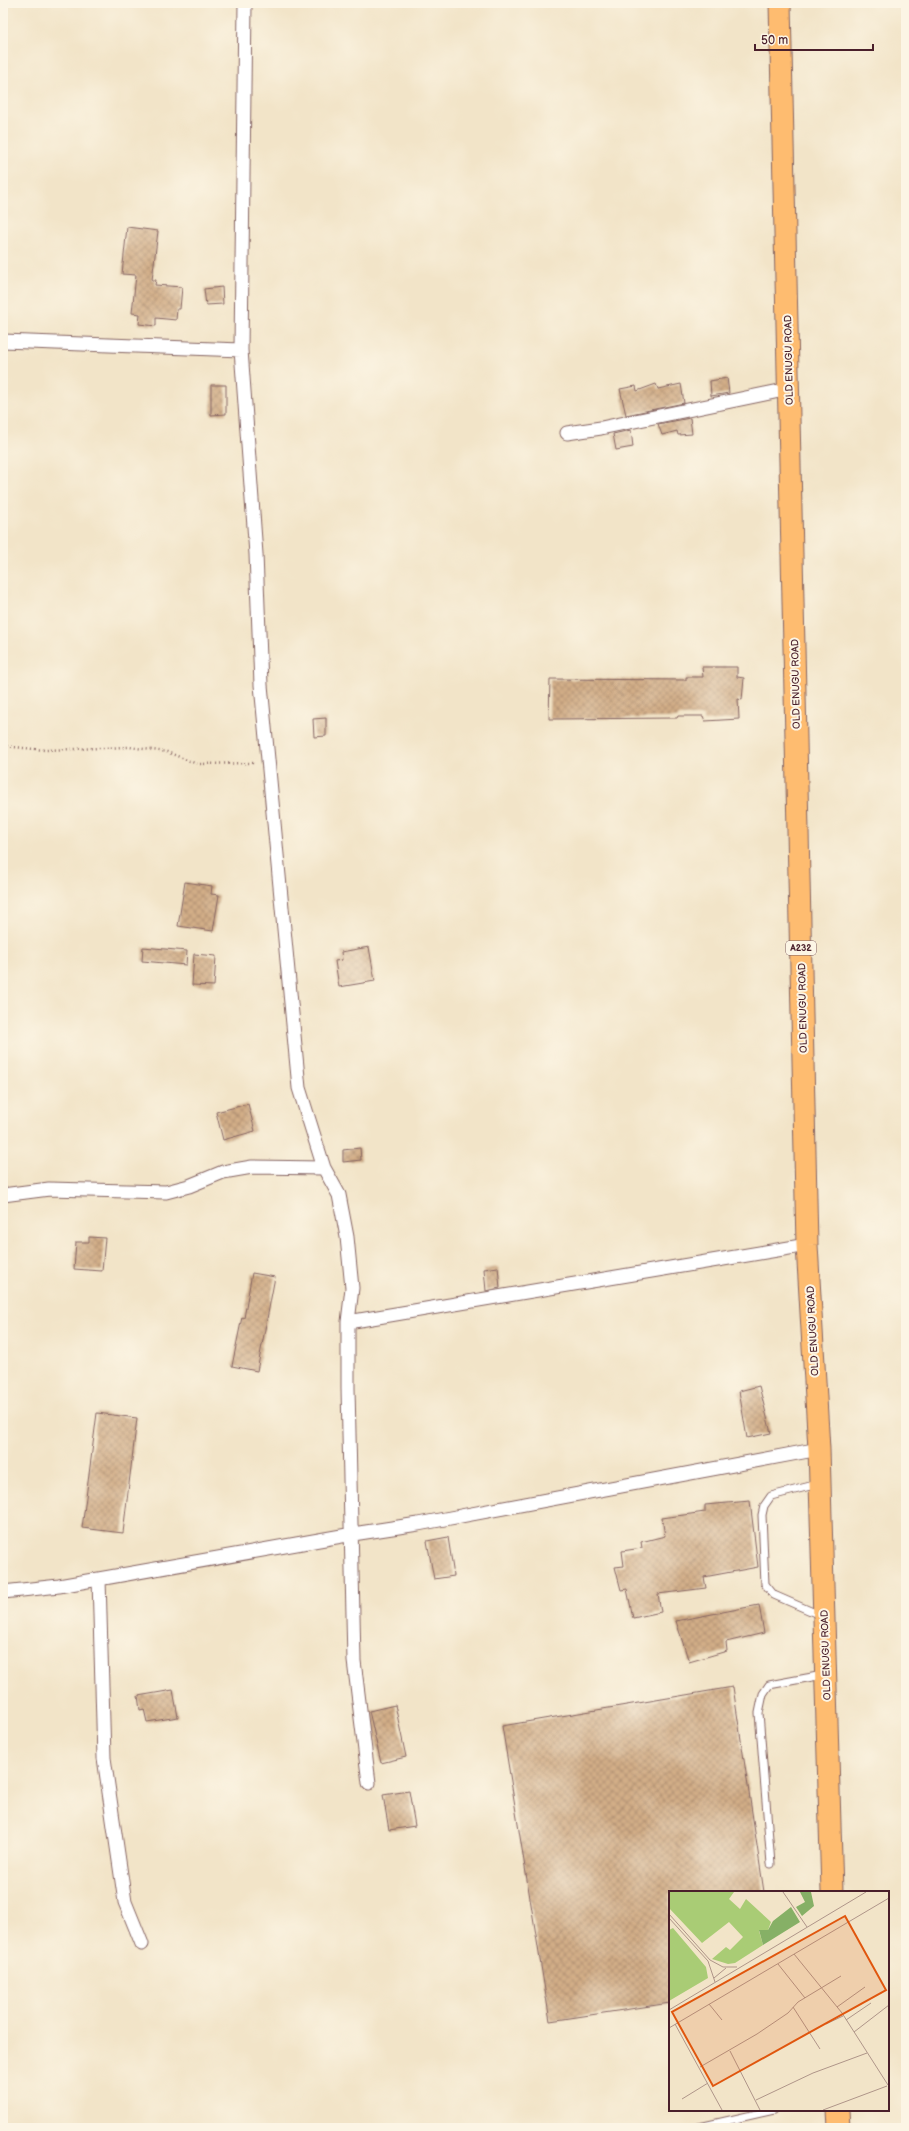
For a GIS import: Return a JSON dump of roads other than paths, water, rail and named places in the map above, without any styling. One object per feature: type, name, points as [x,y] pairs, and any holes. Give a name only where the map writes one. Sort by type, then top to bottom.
[{"type":"main road","name":"OLD ENUGU ROAD","points":[[780,3],[807,1245],[819,1449],[832,1891]]},
{"type":"main road","points":[[838,2111],[839,2128]]},
{"type":"street","points":[[245,3],[241,350],[256,547],[261,685],[299,1088],[324,1168],[339,1195],[347,1237],[352,1288],[348,1322],[348,1388],[353,1534],[354,1661],[369,1783]]},
{"type":"street","points":[[3,341],[241,350]]},
{"type":"street","points":[[567,433],[601,428],[789,389]]},
{"type":"street","points":[[3,1195],[49,1189],[166,1192],[189,1186],[223,1172],[252,1167],[324,1168]]},
{"type":"street","points":[[348,1322],[807,1245]]},
{"type":"street","points":[[3,1592],[99,1579],[418,1524],[819,1449]]},
{"type":"street","points":[[99,1579],[105,1766],[125,1902],[142,1944]]},
{"type":"lane","points":[[820,1484],[770,1496],[764,1506],[762,1514],[765,1584],[769,1591],[774,1596],[824,1617]]},
{"type":"lane","points":[[771,1864],[759,1713],[762,1694],[769,1685],[825,1674]]},
{"type":"lane","points":[[695,2128],[770,2111]]}]
